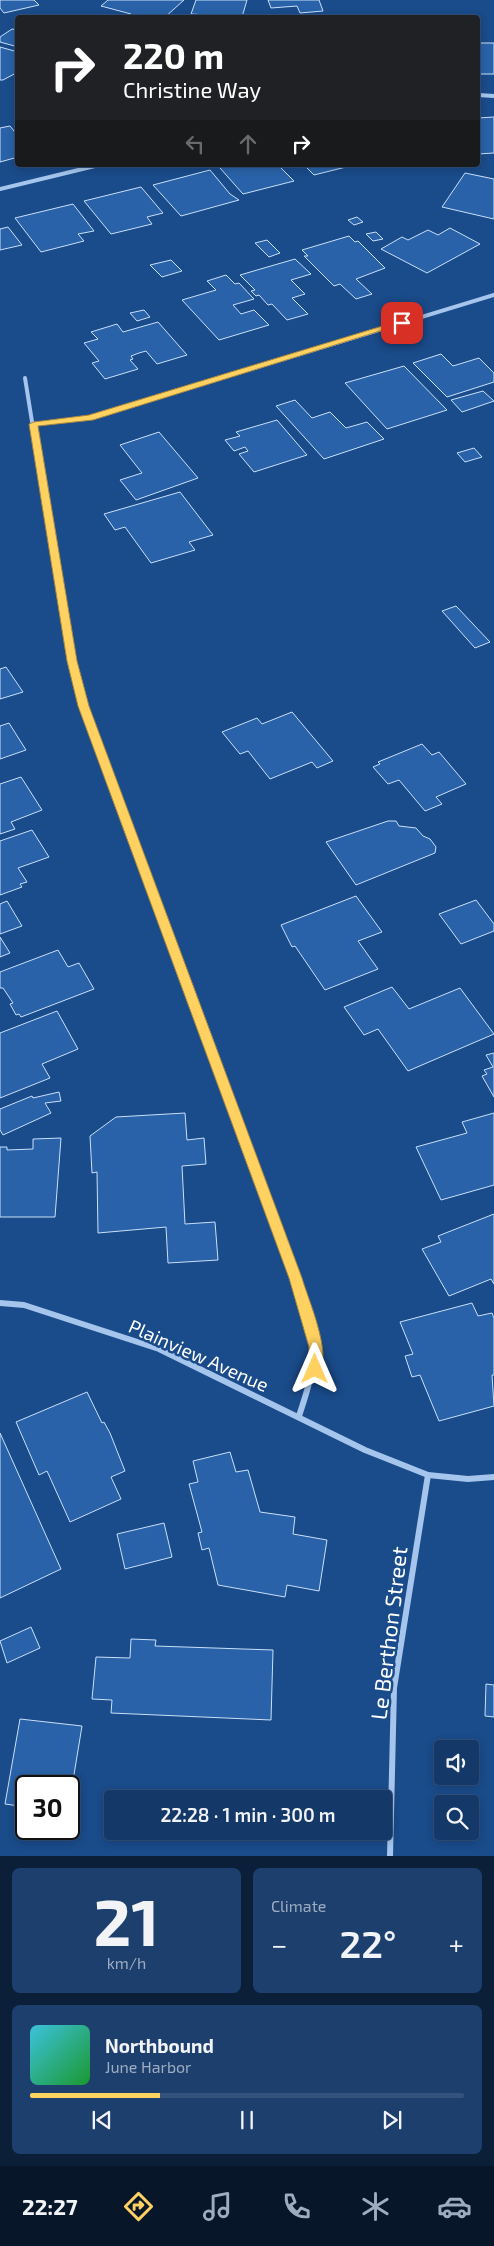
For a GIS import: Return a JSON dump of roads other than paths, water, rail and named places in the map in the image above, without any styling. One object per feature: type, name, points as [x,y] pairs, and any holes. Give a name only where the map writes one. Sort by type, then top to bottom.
[{"type":"street","points":[[480,95],[494,96]]},
{"type":"street","points":[[0,189],[91,167]]},
{"type":"street","points":[[34,424],[90,418],[494,295]]},
{"type":"street","points":[[25,378],[72,661],[84,706],[310,1321],[316,1347],[315,1369],[299,1416]]},
{"type":"street","name":"Plainview Avenue","points":[[0,1303],[24,1305],[159,1349],[365,1450],[428,1475],[468,1478],[494,1477]]},
{"type":"street","name":"Le Berthon Street","points":[[390,1856],[394,1688],[428,1475]]}]
